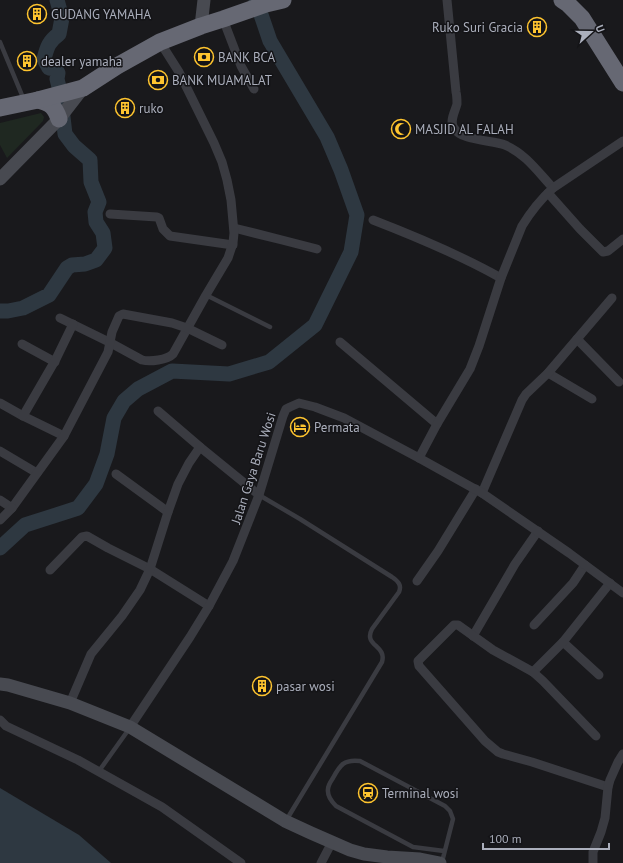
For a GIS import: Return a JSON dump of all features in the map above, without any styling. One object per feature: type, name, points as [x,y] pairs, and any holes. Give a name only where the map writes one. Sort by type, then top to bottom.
[{"type":"highway","points":[[0,108],[32,102],[83,88],[117,66],[160,42],[259,6],[283,0]]},
{"type":"highway","points":[[562,0],[582,18],[623,83]]},
{"type":"highway","points":[[580,0],[596,19],[623,63]]},
{"type":"highway","points":[[32,102],[48,103],[52,106],[59,119]]},
{"type":"street","points":[[201,26],[204,0]]},
{"type":"street","points":[[447,0],[457,97],[452,121],[455,130],[468,137],[481,141],[504,145],[516,150],[526,157],[580,229],[603,252],[608,251],[623,239]]},
{"type":"street","points":[[223,19],[241,66],[254,89]]},
{"type":"street","points":[[60,318],[142,360],[147,361],[168,358],[173,354],[228,258],[233,245],[234,228],[231,200],[222,162],[179,72],[160,42]]},
{"type":"street","points":[[0,179],[59,119],[83,88]]},
{"type":"street","points":[[419,458],[437,424],[470,369],[478,350],[501,278],[522,226],[551,190],[623,141]]},
{"type":"street","points":[[110,214],[157,217],[163,229],[170,236],[233,245]]},
{"type":"street","points":[[373,220],[443,248],[501,278]]},
{"type":"street","points":[[234,228],[316,249]]},
{"type":"street","points":[[417,581],[479,491],[526,394],[548,373],[612,298]]},
{"type":"street","points":[[0,520],[12,508],[64,436],[108,352],[112,332],[119,316],[123,314],[172,323],[222,344]]},
{"type":"street","points":[[23,416],[54,362],[73,324]]},
{"type":"street","points":[[577,339],[619,382]]},
{"type":"street","points":[[340,342],[437,424]]},
{"type":"street","points":[[22,344],[54,362]]},
{"type":"street","points":[[548,373],[592,399]]},
{"type":"street","points":[[0,403],[64,436]]},
{"type":"street","name":"Jalan Gaya Baru Wosi","points":[[130,727],[190,638],[237,553],[259,495],[283,416],[286,410],[295,404],[315,407],[344,418],[479,491],[538,531],[623,593]]},
{"type":"street","points":[[158,411],[259,495]]},
{"type":"street","points":[[70,703],[91,654],[122,616],[140,590],[150,569],[178,484],[189,463],[200,447]]},
{"type":"street","points":[[0,451],[38,473]]},
{"type":"street","points":[[116,474],[168,512]]},
{"type":"street","points":[[0,500],[12,508]]},
{"type":"street","points":[[473,636],[515,564],[538,531]]},
{"type":"street","points":[[50,570],[82,536],[87,536],[150,569],[209,606]]},
{"type":"street","points":[[534,625],[573,583],[585,565]]},
{"type":"street","points":[[533,672],[563,642],[610,584]]},
{"type":"street","points":[[596,736],[533,672],[493,650],[455,624],[419,660],[418,664],[485,741],[498,752],[608,787]]},
{"type":"street","points":[[563,642],[599,675]]},
{"type":"street","points":[[0,684],[70,703],[130,727],[286,822],[332,842],[364,854],[387,857],[442,859]]},
{"type":"street","points":[[0,720],[6,726],[78,760],[162,807],[242,863]]},
{"type":"street","points":[[593,863],[593,852],[602,832],[605,818],[608,787],[613,772],[623,754]]},
{"type":"street","points":[[321,863],[332,842]]},
{"type":"lane","points":[[0,42],[32,102]]},
{"type":"lane","points":[[206,295],[270,328]]},
{"type":"lane","points":[[259,495],[396,579],[400,585],[399,592],[372,629],[369,637],[382,652],[382,662],[286,822]]},
{"type":"lane","points":[[99,772],[130,727]]},
{"type":"lane","points":[[352,760],[360,761],[444,806],[450,811],[453,819],[442,859],[413,847],[336,806],[330,798],[328,787],[339,767],[352,760]]},
{"type":"shaded area","points":[[41,113],[44,117],[43,121],[7,158],[0,145],[0,123]]},
{"type":"shaded area","points":[[0,788],[79,835],[111,863],[0,863]]},
{"type":"waterway","points":[[0,311],[23,308],[49,295],[67,268],[72,265],[85,264],[96,260],[105,248],[103,233],[96,222],[95,212],[99,202],[91,182],[90,160],[74,146],[65,134],[60,91],[57,79],[58,73],[56,69],[49,68],[44,59],[49,45],[59,34],[62,18],[57,0]]},
{"type":"waterway","points":[[0,548],[25,525],[78,508],[96,484],[107,454],[114,418],[124,401],[138,389],[172,371],[229,374],[269,362],[315,325],[351,252],[357,215],[341,170],[327,137],[270,41],[256,0]]},
{"type":"place","name":"GUDANG YAMAHA","points":[[37,14]]},
{"type":"place","name":"Ruko Suri Gracia","points":[[537,27]]},
{"type":"place","name":"BANK BCA","points":[[204,57]]},
{"type":"place","name":"dealer yamaha","points":[[27,61]]},
{"type":"place","name":"BANK MUAMALAT","points":[[158,80]]},
{"type":"place","name":"ruko","points":[[125,108]]},
{"type":"place","name":"MASJID AL FALAH","points":[[401,129]]},
{"type":"place","name":"Permata","points":[[300,427]]},
{"type":"place","name":"pasar wosi","points":[[262,686]]},
{"type":"place","name":"Terminal wosi","points":[[368,793]]}]
